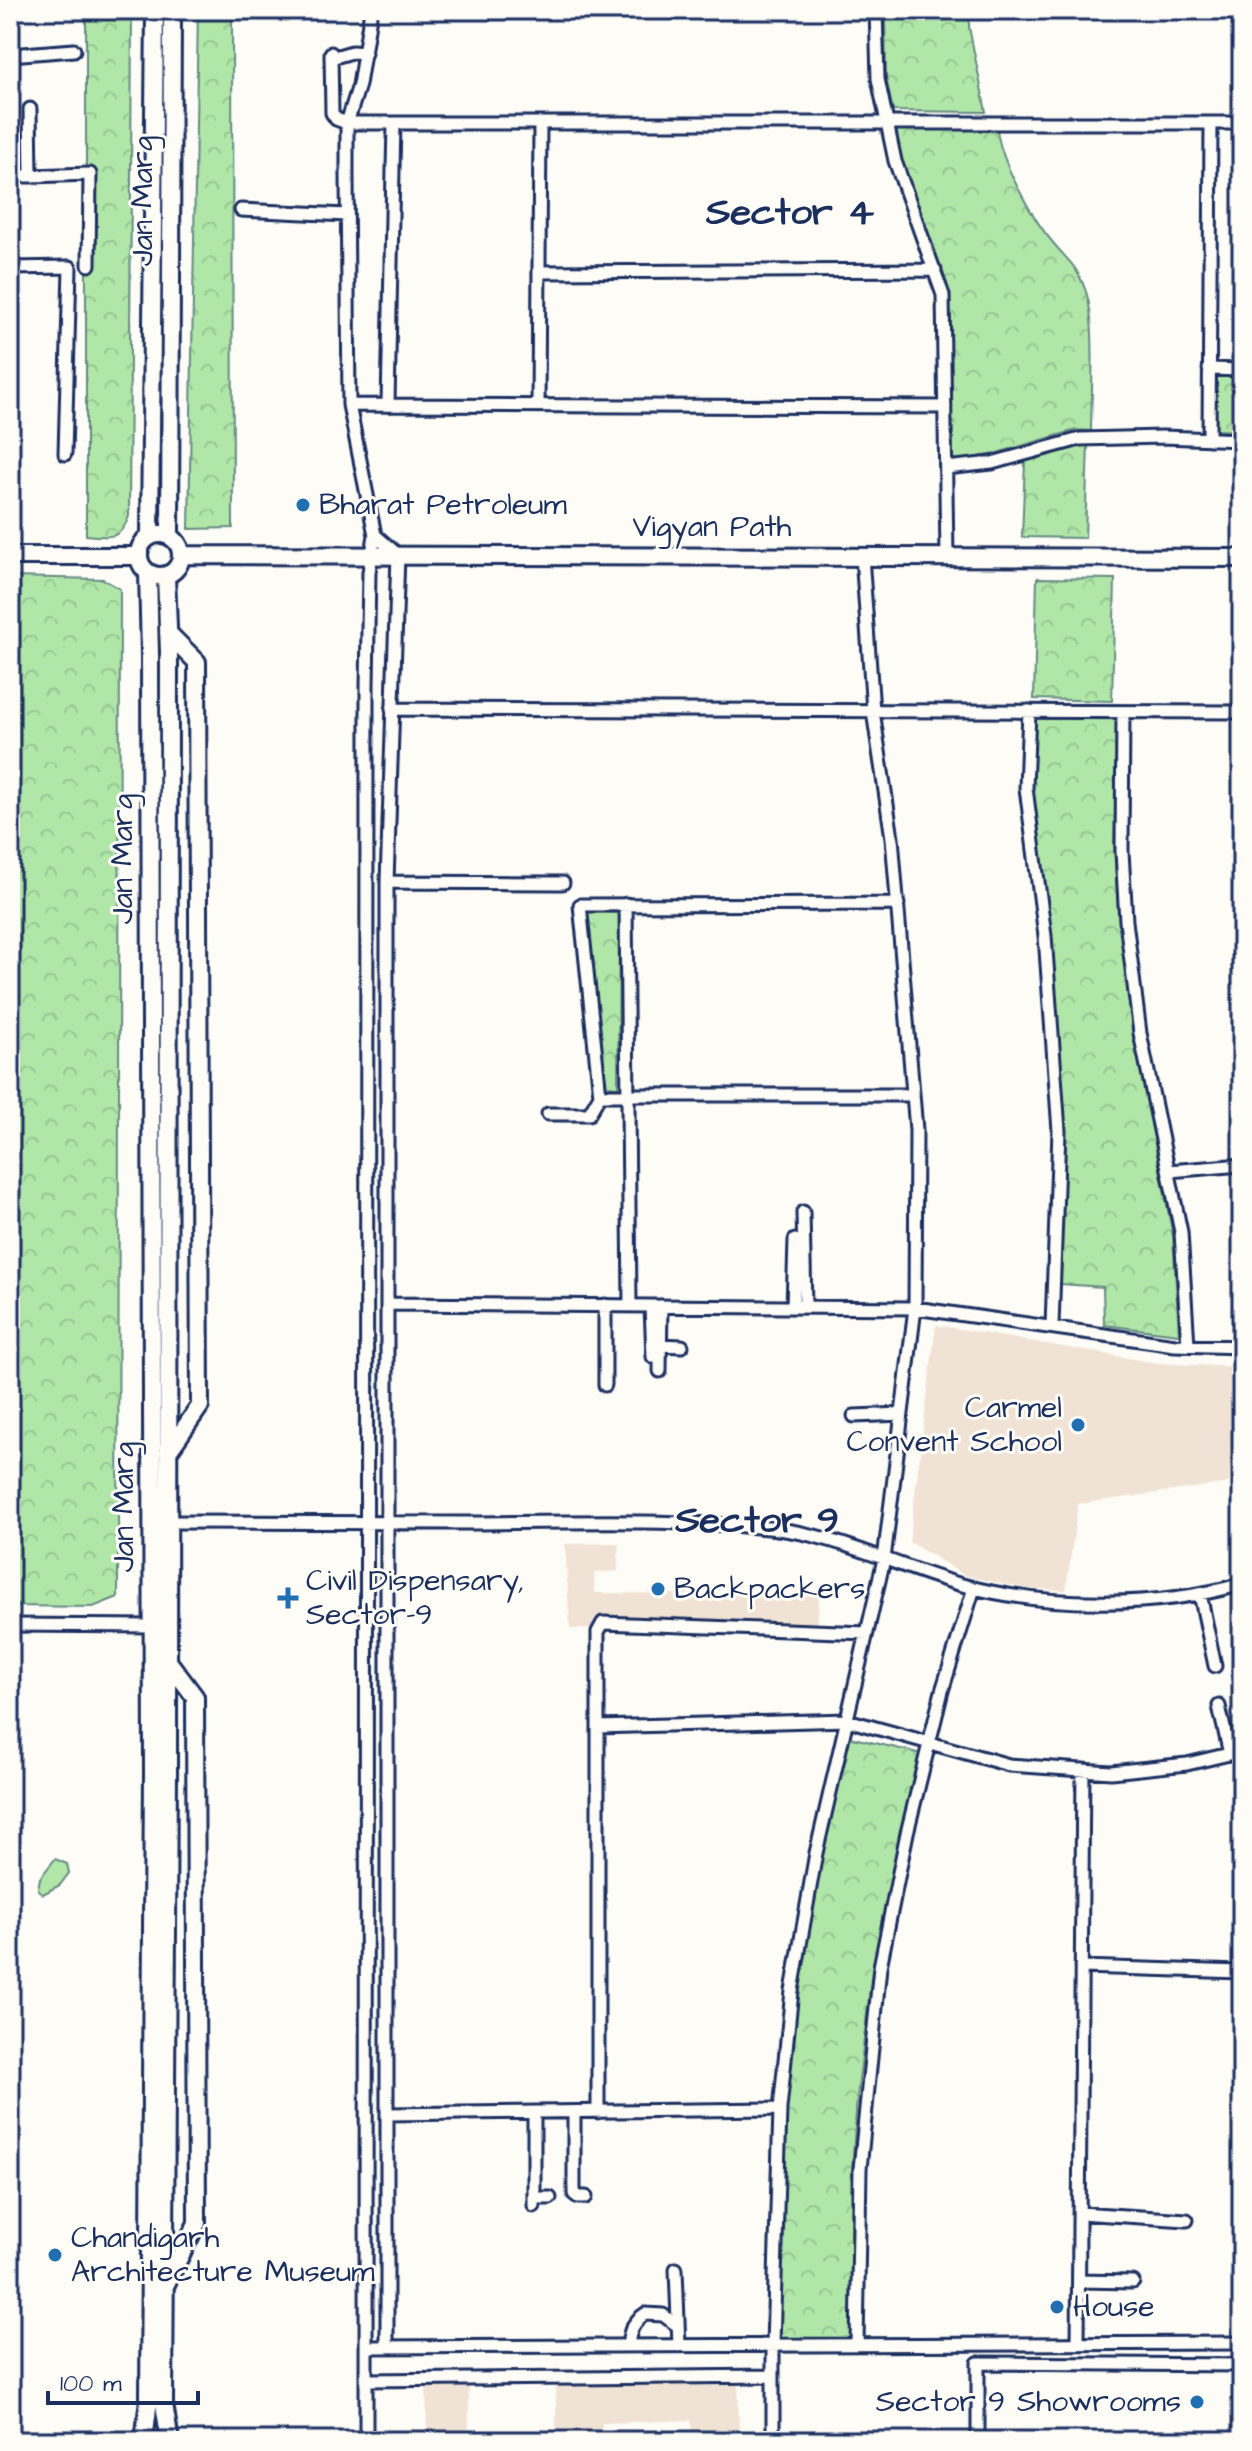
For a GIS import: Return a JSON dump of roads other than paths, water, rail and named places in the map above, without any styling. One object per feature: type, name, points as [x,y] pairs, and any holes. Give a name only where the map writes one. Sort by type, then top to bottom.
[{"type":"main road","name":"Jan Marg","points":[[150,536],[155,10]]},
{"type":"main road","name":"Jan Marg","points":[[170,536],[172,10]]},
{"type":"main road","points":[[150,536],[170,536],[177,543],[181,555],[175,570],[166,576],[148,573],[139,563],[138,556],[144,540],[150,536]]},
{"type":"main road","name":"Vigyan Path","points":[[181,555],[1242,558]]},
{"type":"main road","points":[[10,556],[138,556]]},
{"type":"main road","name":"Jan Marg","points":[[144,2441],[149,2399],[160,1626],[148,573]]},
{"type":"main road","name":"Jan Marg","points":[[160,1522],[168,1452],[166,576]]},
{"type":"main road","points":[[168,633],[197,662],[200,1358],[200,1406],[168,1452]]},
{"type":"main road","name":"Jan Marg","points":[[160,1626],[168,1661],[164,2404],[170,2441]]},
{"type":"main road","points":[[165,2286],[197,2223],[195,1697],[168,1661]]},
{"type":"street","points":[[366,2441],[367,686],[371,554],[375,535],[349,405],[347,123],[365,53],[371,10]]},
{"type":"street","points":[[876,10],[878,79],[895,161],[943,295],[947,556]]},
{"type":"street","points":[[10,55],[74,50]]},
{"type":"street","points":[[365,53],[331,56],[332,113],[336,119],[347,123],[1242,123]]},
{"type":"street","points":[[30,109],[31,176]]},
{"type":"street","points":[[388,404],[394,123]]},
{"type":"street","points":[[538,405],[540,123]]},
{"type":"street","points":[[1209,439],[1211,123]]},
{"type":"street","points":[[10,176],[90,174],[92,265],[10,268]]},
{"type":"street","points":[[241,210],[347,215]]},
{"type":"street","points":[[65,454],[70,267]]},
{"type":"street","points":[[539,272],[935,270]]},
{"type":"street","points":[[1209,369],[1242,370]]},
{"type":"street","points":[[349,405],[945,407]]},
{"type":"street","points":[[946,468],[992,463],[1080,439],[1242,440]]},
{"type":"street","points":[[375,535],[398,555],[387,882],[387,2347]]},
{"type":"street","points":[[773,2441],[780,2109],[792,1991],[816,1853],[884,1559],[915,1308],[916,1130],[892,838],[873,711],[862,556]]},
{"type":"street","points":[[392,709],[1242,712]]},
{"type":"street","points":[[1029,711],[1026,788],[1045,936],[1059,1131],[1052,1326]]},
{"type":"street","points":[[1123,712],[1122,851],[1126,921],[1140,1033],[1181,1232],[1188,1345]]},
{"type":"street","points":[[387,882],[563,883]]},
{"type":"street","points":[[626,904],[630,1306]]},
{"type":"street","points":[[548,1114],[589,1114],[600,1095],[580,905],[898,904]]},
{"type":"street","points":[[600,1095],[913,1095]]},
{"type":"street","points":[[1169,1171],[1242,1165]]},
{"type":"street","points":[[799,1307],[803,1212]]},
{"type":"street","points":[[795,1240],[799,1307]]},
{"type":"street","points":[[387,1304],[915,1308],[1188,1345],[1242,1347]]},
{"type":"street","points":[[605,1305],[605,1385]]},
{"type":"street","points":[[656,1306],[660,1345],[656,1371],[656,1306]]},
{"type":"street","points":[[660,1345],[682,1346]]},
{"type":"street","points":[[854,1416],[902,1414]]},
{"type":"street","points":[[160,1522],[669,1521],[773,1528],[818,1538],[974,1588],[1052,1602],[1120,1602],[1200,1594],[1242,1584]]},
{"type":"street","points":[[857,2345],[860,2169],[880,1967],[907,1833],[942,1691],[974,1588]]},
{"type":"street","points":[[1200,1594],[1215,1666]]},
{"type":"street","points":[[598,2112],[598,1632],[603,1623],[867,1633]]},
{"type":"street","points":[[10,1625],[160,1626]]},
{"type":"street","points":[[598,1727],[847,1720],[1009,1765],[1111,1772],[1187,1764],[1236,1752],[1219,1706]]},
{"type":"street","points":[[1078,2343],[1083,1770]]},
{"type":"street","points":[[1081,1967],[1242,1972]]},
{"type":"street","points":[[387,2114],[780,2109]]},
{"type":"street","points":[[574,2112],[574,2194],[586,2197]]},
{"type":"street","points":[[534,2113],[534,2202],[550,2198]]},
{"type":"street","points":[[1079,2213],[1187,2220]]},
{"type":"street","points":[[676,2269],[679,2346]]},
{"type":"street","points":[[1079,2281],[1133,2282]]},
{"type":"street","points":[[629,2346],[633,2325],[645,2314],[663,2315],[678,2326]]},
{"type":"street","points":[[366,2347],[1242,2343]]},
{"type":"street","points":[[978,2441],[978,2363],[1242,2365]]},
{"type":"street","points":[[366,2380],[773,2376]]},
{"type":"place","name":"Bharat Petroleum","points":[[303,505]]},
{"type":"place","name":"Carmel Convent School","points":[[1078,1425]]},
{"type":"place","name":"Backpackers","points":[[658,1589]]},
{"type":"place","name":"Civil Dispensary, Sector-9","points":[[288,1598]]},
{"type":"place","name":"Chandigarh Architecture Museum","points":[[55,2255]]},
{"type":"place","name":"House","points":[[1057,2307]]},
{"type":"place","name":"Sector 9 Showrooms","points":[[1197,2402]]},
{"type":"district","name":"Sector 4","points":[[790,213]]},
{"type":"district","name":"Sector 9","points":[[757,1521]]}]
